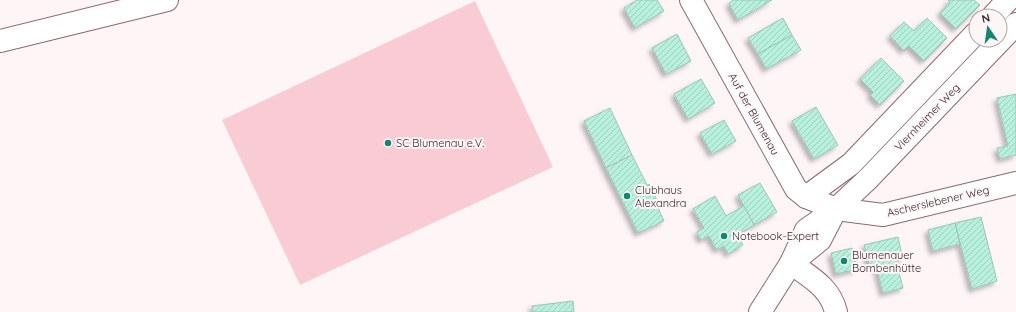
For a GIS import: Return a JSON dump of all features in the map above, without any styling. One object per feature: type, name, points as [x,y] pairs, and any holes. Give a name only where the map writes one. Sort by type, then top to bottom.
[{"type":"street","points":[[0,41],[167,0]]},
{"type":"street","name":"Auf der Blumenau","points":[[691,0],[796,189],[806,197],[836,209]]},
{"type":"street","points":[[1000,8],[1008,0]]},
{"type":"street","name":"Viernheimer Weg","points":[[760,312],[791,263],[806,230],[836,209],[868,179],[1016,24]]},
{"type":"street","name":"Viernheimer Weg","points":[[806,197],[851,164],[968,41]]},
{"type":"street","name":"Ascherslebener Weg","points":[[836,209],[883,215],[1016,183]]},
{"type":"street","points":[[791,263],[830,294],[836,312]]},
{"type":"shaded area","name":"SC Blumenau e.V.","points":[[475,1],[553,167],[300,285],[222,120]]},
{"type":"building","points":[[637,0],[657,0],[664,11],[635,28],[624,8]]},
{"type":"building","points":[[733,0],[772,0],[738,20],[729,4]]},
{"type":"building","points":[[948,0],[974,0],[980,5],[977,8],[968,8],[968,17],[956,29],[940,13],[950,2]]},
{"type":"building","points":[[783,18],[792,35],[758,54],[748,38]]},
{"type":"building","points":[[927,18],[947,38],[924,61],[909,46],[904,51],[890,36],[904,22],[914,31]]},
{"type":"building","points":[[677,34],[691,61],[666,74],[652,48]]},
{"type":"building","points":[[792,35],[801,50],[766,69],[758,54]]},
{"type":"building","points":[[881,58],[904,81],[880,105],[870,95],[873,92],[860,79]]},
{"type":"building","points":[[701,79],[715,103],[688,119],[674,94]]},
{"type":"building","points":[[1016,94],[1016,155],[1000,159],[997,148],[1008,146],[997,98]]},
{"type":"building","points":[[816,107],[838,145],[814,159],[792,121]]},
{"type":"building","points":[[610,108],[632,155],[606,168],[584,121]]},
{"type":"building","points":[[724,120],[736,141],[712,154],[700,133]]},
{"type":"building","points":[[632,155],[647,185],[649,184],[660,207],[658,208],[664,221],[638,233],[606,168]]},
{"type":"building","points":[[760,183],[777,212],[754,225],[738,195]]},
{"type":"building","points":[[715,196],[726,216],[744,206],[754,225],[737,235],[743,245],[728,254],[724,246],[717,250],[709,236],[701,240],[697,232],[704,228],[693,209]]},
{"type":"building","points":[[981,217],[997,281],[972,289],[955,223]]},
{"type":"building","points":[[955,223],[960,244],[933,251],[928,230]]},
{"type":"building","points":[[898,237],[903,259],[896,261],[903,288],[883,293],[876,265],[870,267],[864,245]]},
{"type":"building","name":"Blumenauer Bombenhütte","points":[[852,248],[857,269],[836,274],[831,253]]},
{"type":"building","points":[[573,301],[574,312],[533,312],[532,306]]},
{"type":"place","name":"SC Blumenau e.V.","points":[[388,143]]},
{"type":"place","name":"Clubhaus Alexandra","points":[[627,196]]},
{"type":"place","name":"Notebook-Expert","points":[[724,236]]},
{"type":"place","name":"Blumenauer Bombenhütte","points":[[844,261]]}]
